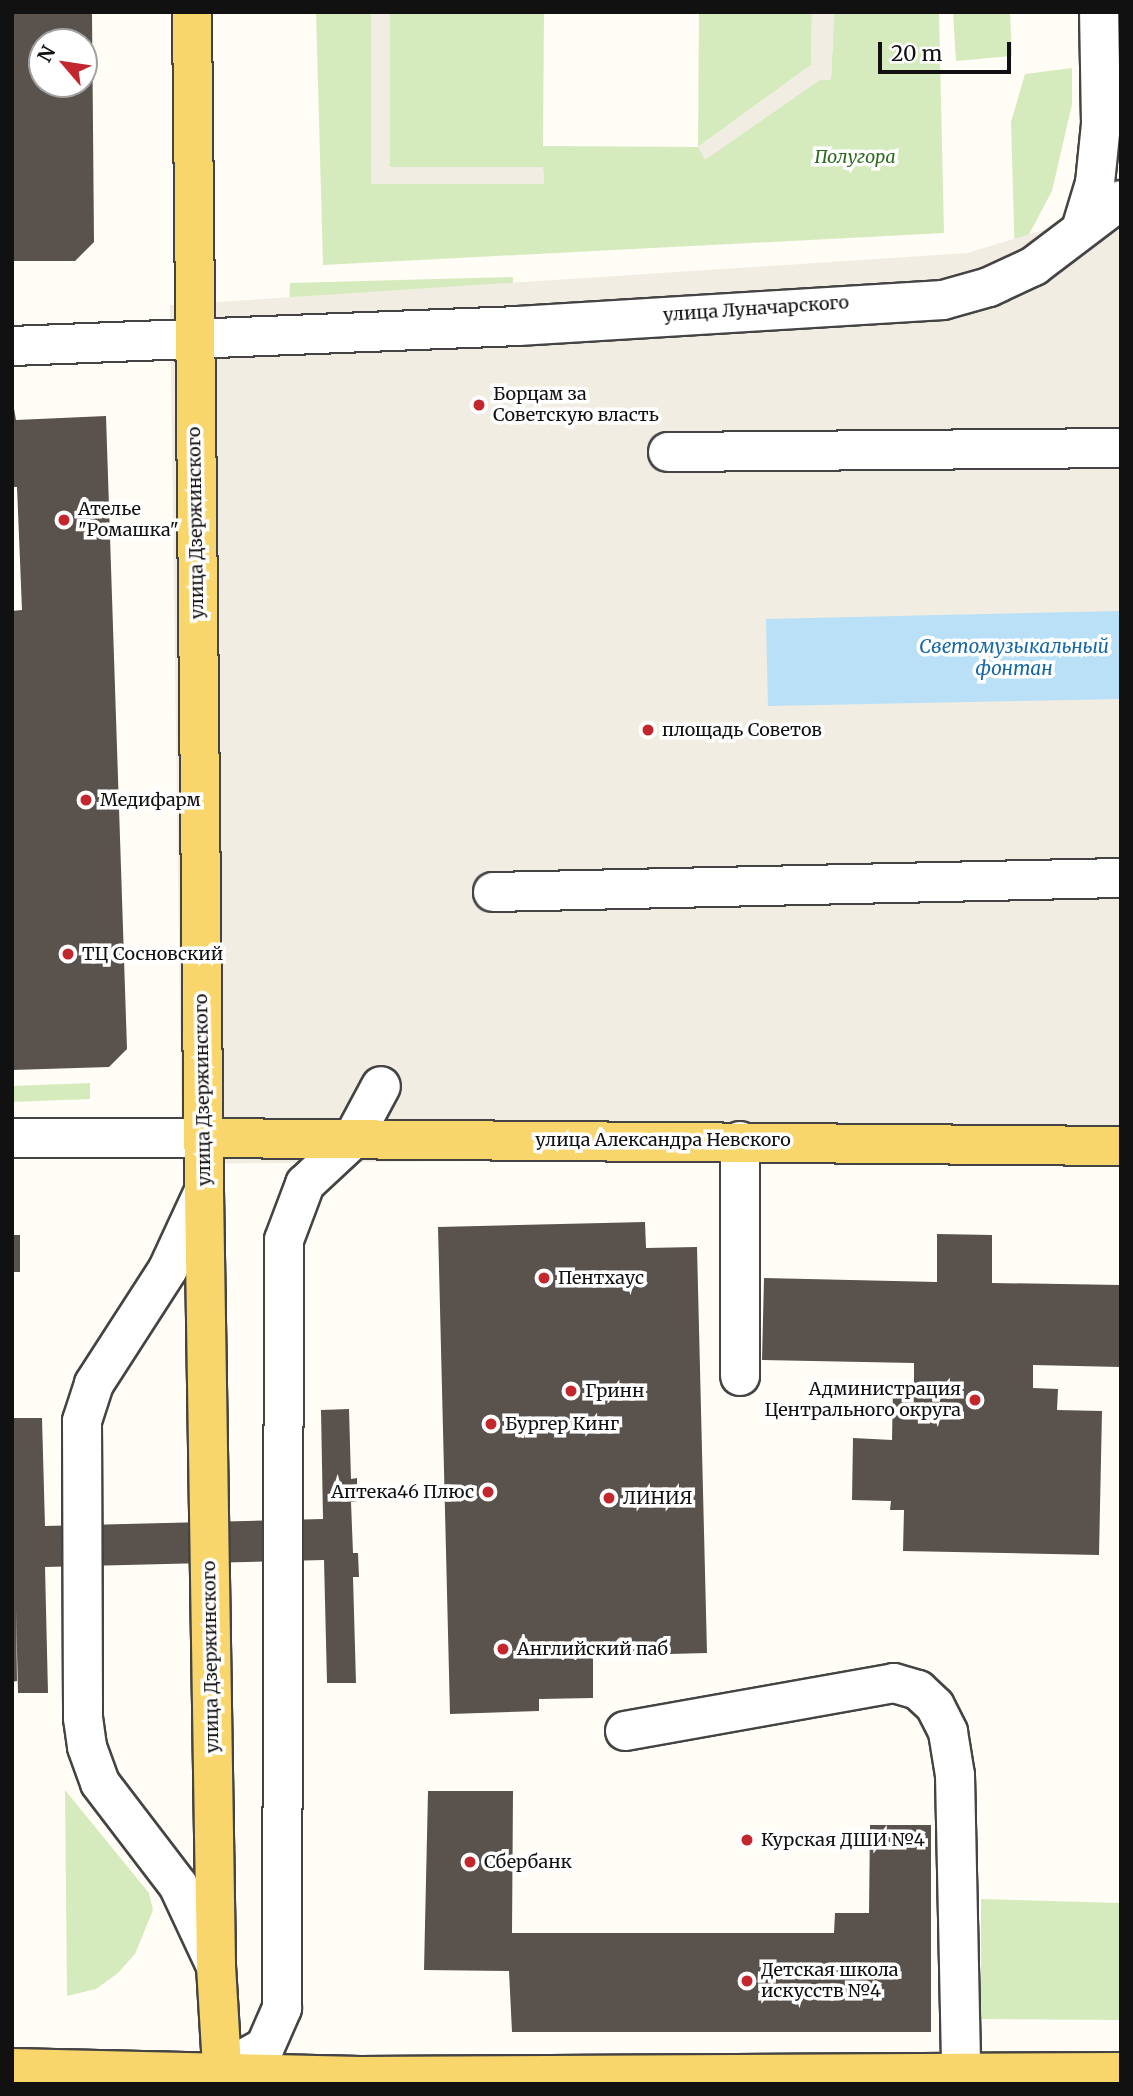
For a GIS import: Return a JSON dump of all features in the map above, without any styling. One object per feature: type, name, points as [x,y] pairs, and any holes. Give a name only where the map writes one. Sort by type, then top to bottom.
[{"type":"main road","name":"улица Дзержинского","points":[[192,12],[204,1191],[216,1966],[223,2077]]},
{"type":"main road","name":"улица Александра Невского","points":[[205,1138],[740,1140],[1121,1146]]},
{"type":"main road","points":[[12,2068],[223,2077],[1121,2072]]},
{"type":"street","points":[[1082,226],[1096,183],[1101,124],[1099,12]]},
{"type":"street","name":"улица Луначарского","points":[[12,346],[505,327],[943,300],[989,287],[1034,266],[1082,226],[1121,200]]},
{"type":"street","points":[[668,452],[1121,448]]},
{"type":"street","points":[[493,892],[1121,878]]},
{"type":"street","points":[[223,2077],[265,2047],[277,2028],[282,2008],[284,1240],[305,1184],[352,1140],[380,1086]]},
{"type":"street","points":[[12,1138],[205,1138]]},
{"type":"street","points":[[740,1140],[740,1376]]},
{"type":"street","points":[[204,1191],[168,1269],[94,1384],[82,1421],[83,1718],[87,1747],[100,1783],[178,1885],[216,1966]]},
{"type":"street","points":[[625,1731],[894,1683],[918,1690],[935,1706],[948,1732],[955,1775],[961,2073]]},
{"type":"green space","name":"Полугора","points":[[316,12],[371,12],[371,184],[544,184],[543,167],[390,168],[390,12],[544,12],[543,146],[698,147],[820,80],[831,80],[834,12],[939,12],[944,233],[323,265]]},
{"type":"green space","points":[[699,12],[812,12],[811,65],[698,147]]},
{"type":"green space","points":[[953,12],[1010,12],[1012,56],[956,61]]},
{"type":"green space","points":[[1072,68],[1072,104],[1052,191],[1015,261],[1011,122],[1025,74]]},
{"type":"green space","points":[[513,277],[512,300],[289,309],[290,283]]},
{"type":"green space","points":[[90,1083],[90,1099],[12,1102],[12,1086]]},
{"type":"green space","points":[[65,1790],[149,1893],[153,1910],[135,1954],[118,1973],[96,1989],[67,1996]]},
{"type":"green space","points":[[981,1899],[1121,1903],[1121,2020],[981,2019]]},
{"type":"shaded area","points":[[371,12],[390,12],[390,167],[543,167],[544,184],[371,184]]},
{"type":"shaded area","points":[[812,12],[834,12],[831,80],[820,80],[705,160],[698,147],[811,65]]},
{"type":"shaded area","name":"площадь Советов","points":[[1121,207],[1121,1155],[182,1164],[170,305],[967,253]]},
{"type":"water","name":"Светомузыкальный фонтан","points":[[1121,611],[1121,699],[768,706],[766,619]]},
{"type":"building","points":[[12,12],[92,12],[92,28],[28,28],[28,98],[93,98],[94,242],[75,261],[12,261]]},
{"type":"building","points":[[12,397],[16,420],[106,416],[127,1049],[109,1067],[12,1070],[12,611],[22,610],[17,487],[12,487]]},
{"type":"building","name":"Гринн","points":[[645,1222],[646,1248],[697,1247],[707,1653],[593,1656],[593,1698],[539,1699],[539,1711],[450,1714],[438,1227]]},
{"type":"building","name":"Администрация Центрального округа","points":[[937,1234],[992,1235],[992,1283],[1121,1285],[1121,1367],[1033,1365],[1033,1388],[1058,1389],[1057,1410],[1102,1411],[1099,1555],[903,1551],[904,1510],[890,1510],[891,1501],[852,1500],[853,1438],[892,1440],[893,1386],[914,1386],[914,1363],[762,1360],[764,1278],[937,1282]]},
{"type":"building","points":[[12,1235],[20,1235],[20,1272],[12,1272]]},
{"type":"building","points":[[349,1409],[351,1479],[357,1478],[357,1502],[351,1502],[353,1553],[358,1553],[359,1577],[353,1577],[356,1683],[327,1683],[324,1560],[45,1567],[48,1693],[18,1693],[16,1609],[17,1681],[12,1682],[12,1418],[42,1418],[45,1526],[323,1519],[321,1410]]},
{"type":"building","points":[[428,1791],[513,1791],[512,1933],[834,1933],[835,1913],[869,1913],[870,1825],[931,1825],[931,2032],[512,2032],[509,1971],[424,1970]]},
{"type":"place","name":"Борцам за Советскую власть","points":[[479,405]]},
{"type":"place","name":"Ателье \"Ромашка\"","points":[[64,520]]},
{"type":"place","name":"площадь Советов","points":[[648,730]]},
{"type":"place","name":"Медифарм","points":[[86,800]]},
{"type":"place","name":"ТЦ Сосновский","points":[[68,954]]},
{"type":"place","name":"Пентхаус","points":[[544,1278]]},
{"type":"place","name":"Гринн","points":[[571,1391]]},
{"type":"place","name":"Администрация Центрального округа","points":[[975,1400]]},
{"type":"place","name":"Бургер Кинг","points":[[491,1424]]},
{"type":"place","name":"Аптека46 Плюс","points":[[488,1492]]},
{"type":"place","name":"ЛИНИЯ","points":[[609,1498]]},
{"type":"place","name":"Английский паб","points":[[503,1649]]},
{"type":"place","name":"Курская ДШИ №4","points":[[747,1840]]},
{"type":"place","name":"Сбербанк","points":[[470,1862]]},
{"type":"place","name":"Детская школа искусств №4","points":[[747,1981]]}]
